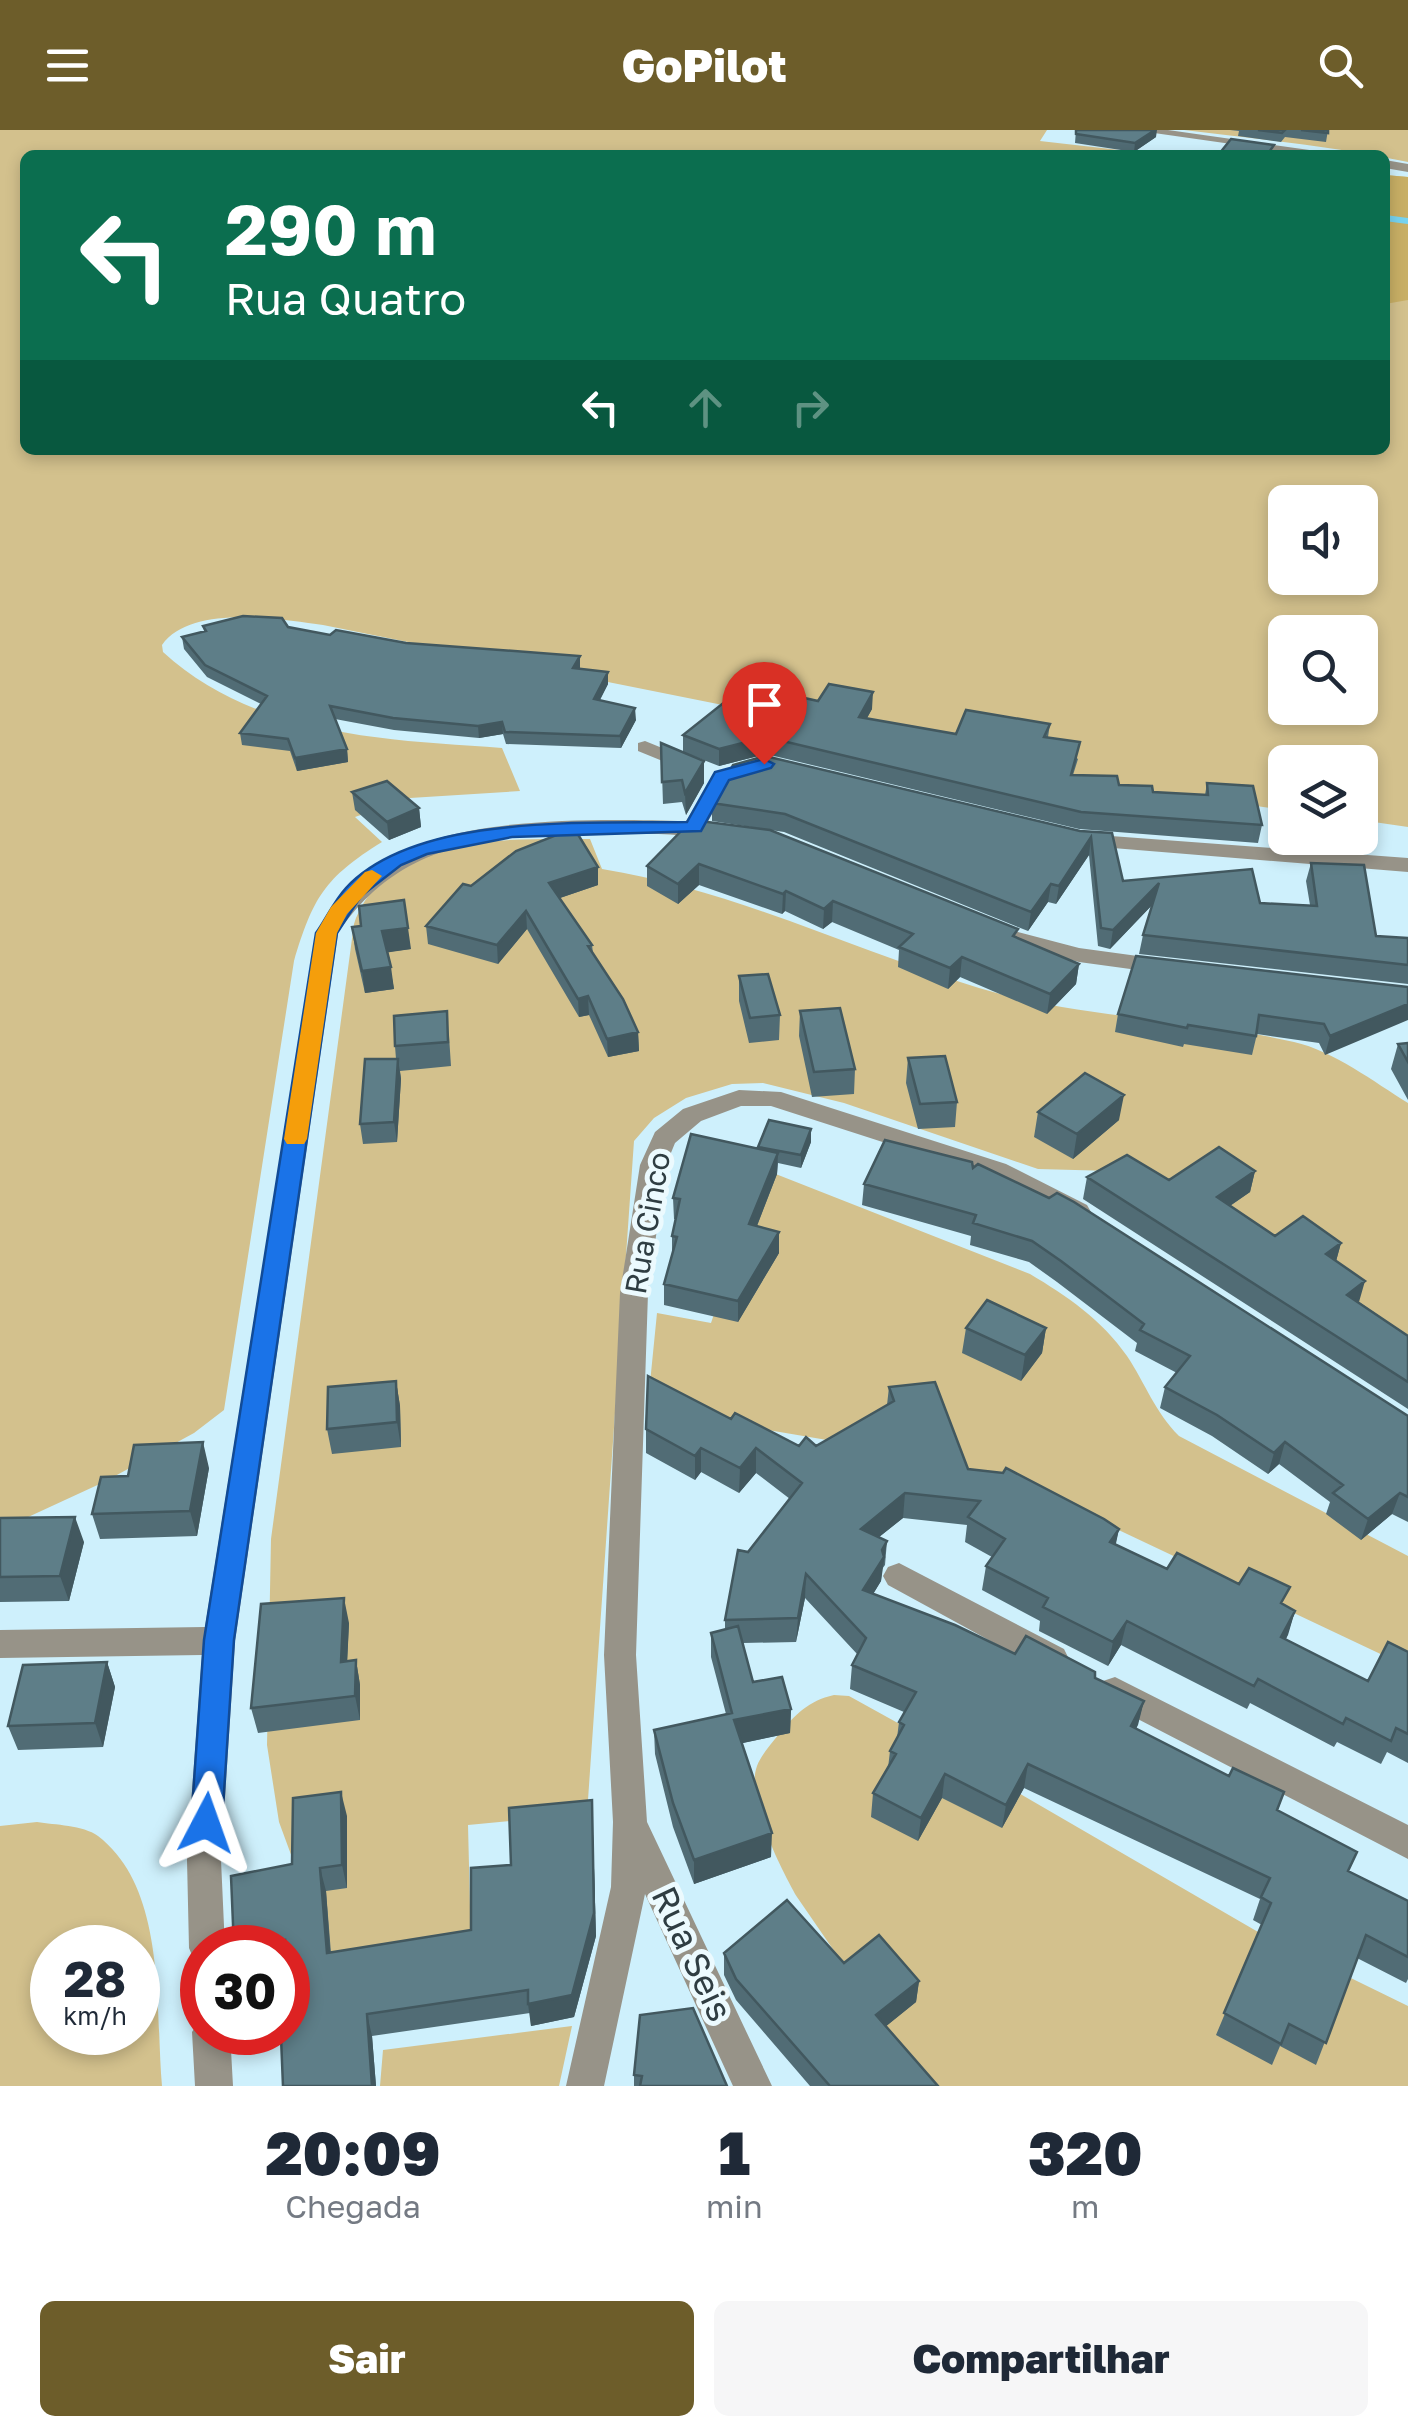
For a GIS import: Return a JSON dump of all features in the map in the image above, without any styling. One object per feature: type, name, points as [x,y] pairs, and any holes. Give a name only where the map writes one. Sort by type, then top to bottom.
[{"type":"street","points":[[1139,130],[1331,150]]},
{"type":"street","points":[[645,747],[720,778]]},
{"type":"street","points":[[694,827],[720,778],[740,768],[775,766]]},
{"type":"street","points":[[207,1925],[204,1860],[219,1640],[326,933],[354,892],[394,861],[452,840],[512,831],[694,827],[740,832]]},
{"type":"street","points":[[1059,835],[1128,845],[1408,865]]},
{"type":"street","points":[[974,924],[1079,956],[1193,970]]},
{"type":"street","name":"Rua Cinco","points":[[586,2086],[630,1886],[620,1655],[634,1293],[653,1166],[664,1138],[706,1108],[739,1098],[772,1098],[998,1170],[1097,1224]]},
{"type":"street","points":[[899,1576],[1408,1844]]},
{"type":"street","points":[[0,1644],[219,1640]]},
{"type":"street","name":"Rua Seis","points":[[630,1822],[754,2086]]},
{"type":"street","points":[[212,2055],[214,2086]]},
{"type":"shaded area","points":[[0,130],[1047,130],[1040,141],[1119,150],[20,150],[20,455],[1390,455],[1390,175],[1408,177],[1408,827],[1378,823],[1378,745],[1268,745],[1268,808],[1158,792],[323,625],[260,618],[214,619],[175,632],[162,645],[163,652],[199,680],[280,717],[368,736],[502,748],[520,791],[410,798],[355,817],[382,842],[346,867],[323,891],[294,961],[224,1410],[194,1433],[104,1482],[0,1530]]},
{"type":"shaded area","points":[[1184,130],[1408,130],[1408,162],[1390,159],[1390,150],[1326,148]]},
{"type":"shaded area","points":[[1390,175],[1408,177],[1408,300],[1390,303]]},
{"type":"shaded area","points":[[590,839],[602,869],[699,891],[979,988],[1057,1006],[1294,1042],[1353,1068],[1408,1103],[1408,1342],[1112,1171],[1038,1169],[844,1103],[763,1083],[732,1084],[686,1098],[654,1118],[634,1141],[587,1814],[468,1825],[471,1947],[337,1966],[322,1939],[279,1822],[267,1745],[271,1539],[354,924],[370,894],[393,872],[422,857],[489,842]]},
{"type":"shaded area","points":[[763,1169],[1030,1274],[1070,1300],[1106,1331],[1179,1436],[1408,1556],[1408,1667],[1089,1516],[827,1440],[762,1429],[649,1393],[657,1313],[711,1323]]},
{"type":"shaded area","points":[[834,1695],[849,1696],[896,1722],[1265,1936],[1408,2006],[1408,2086],[927,2086],[797,1897],[760,1814],[755,1780],[761,1758],[797,1714]]},
{"type":"shaded area","points":[[37,1822],[85,1830],[98,1836],[120,1859],[136,1886],[148,1925],[30,1925],[30,2055],[160,2055],[160,2046],[162,2086],[0,2086],[0,1826]]},
{"type":"shaded area","points":[[572,2026],[559,2086],[380,2086],[383,2050]]},
{"type":"building","points":[[1076,130],[1155,130],[1135,143],[1076,134]]},
{"type":"building","points":[[1231,139],[1274,145],[1270,150],[1222,150]]},
{"type":"building","points":[[243,616],[282,618],[288,627],[330,635],[336,630],[406,643],[580,656],[573,668],[608,672],[594,699],[635,708],[620,736],[505,732],[502,722],[478,726],[393,718],[330,706],[347,749],[295,758],[288,739],[240,733],[267,696],[205,665],[182,637],[206,631],[203,626]]},
{"type":"building","points":[[829,684],[873,692],[859,717],[956,734],[966,710],[1050,724],[1044,737],[1080,742],[1071,775],[1117,776],[1119,785],[1152,786],[1153,792],[1208,795],[1207,783],[1253,786],[1262,825],[1081,812],[766,737],[719,749],[683,735],[746,685],[818,701]]},
{"type":"building","points":[[661,743],[704,761],[685,793],[682,780],[662,782]]},
{"type":"building","points":[[765,756],[1080,831],[1112,833],[1123,881],[1252,869],[1260,903],[1317,906],[1311,863],[1364,865],[1376,936],[1408,938],[1408,965],[1143,935],[1159,883],[1113,930],[1101,928],[1091,837],[1059,886],[1051,884],[1031,912],[785,814],[712,803],[733,765]]},
{"type":"building","points":[[387,781],[419,808],[387,822],[352,792]]},
{"type":"building","points":[[692,820],[770,830],[1018,929],[1013,936],[1079,964],[1050,994],[962,957],[950,968],[899,947],[913,934],[833,901],[824,909],[786,891],[783,894],[699,864],[678,884],[647,866]]},
{"type":"building","points":[[574,828],[598,867],[549,883],[592,945],[588,946],[623,999],[638,1032],[607,1039],[588,996],[578,999],[526,911],[497,945],[426,926],[463,884],[471,886],[516,851]]},
{"type":"building","points":[[404,900],[408,928],[382,931],[391,967],[362,971],[352,927],[361,926],[359,906]]},
{"type":"building","points":[[1136,956],[1408,987],[1408,1004],[1330,1036],[1324,1024],[1259,1015],[1256,1036],[1188,1025],[1187,1028],[1118,1014]]},
{"type":"building","points":[[768,974],[780,1015],[750,1018],[739,976]]},
{"type":"building","points":[[840,1008],[855,1069],[814,1072],[800,1011]]},
{"type":"building","points":[[447,1011],[448,1042],[395,1046],[394,1016]]},
{"type":"building","points":[[1408,1043],[1408,1062],[1398,1044]]},
{"type":"building","points":[[945,1056],[957,1102],[920,1104],[908,1058]]},
{"type":"building","points":[[365,1059],[398,1059],[394,1122],[360,1124]]},
{"type":"building","points":[[1085,1073],[1124,1095],[1077,1134],[1038,1112]]},
{"type":"building","points":[[769,1120],[811,1129],[801,1155],[758,1147]]},
{"type":"building","points":[[691,1134],[778,1153],[749,1224],[779,1232],[738,1301],[664,1284],[677,1237],[672,1236],[680,1199],[673,1198]]},
{"type":"building","points":[[885,1140],[972,1162],[973,1168],[978,1164],[1049,1198],[1057,1193],[1408,1416],[1408,1497],[1400,1493],[1368,1519],[1333,1493],[1343,1485],[1285,1442],[1274,1453],[1165,1387],[1190,1356],[1140,1330],[1144,1324],[1032,1241],[973,1223],[976,1215],[864,1184]]},
{"type":"building","points":[[1219,1147],[1255,1171],[1217,1197],[1275,1236],[1303,1216],[1341,1243],[1326,1254],[1365,1281],[1347,1295],[1408,1336],[1408,1382],[1087,1177],[1127,1155],[1169,1180]]},
{"type":"building","points":[[987,1300],[1046,1328],[1025,1355],[966,1328]]},
{"type":"building","points":[[648,1376],[731,1419],[735,1413],[799,1446],[806,1437],[816,1446],[894,1401],[889,1387],[935,1382],[968,1469],[1003,1473],[1006,1468],[1104,1519],[1119,1529],[1110,1542],[1167,1569],[1177,1553],[1239,1584],[1249,1568],[1290,1587],[1281,1603],[1295,1611],[1281,1637],[1368,1681],[1388,1642],[1408,1652],[1408,1734],[1396,1728],[1391,1741],[1346,1718],[1343,1724],[1258,1679],[1254,1686],[1127,1621],[1113,1642],[1043,1607],[1048,1598],[986,1566],[1005,1539],[968,1517],[980,1501],[905,1493],[861,1529],[887,1541],[882,1550],[884,1557],[863,1590],[955,1625],[1015,1654],[1026,1636],[1095,1672],[1095,1678],[1144,1701],[1131,1726],[1229,1776],[1233,1768],[1284,1792],[1277,1810],[1357,1852],[1348,1871],[1408,1901],[1408,1957],[1366,1935],[1326,2043],[1289,2024],[1281,2044],[1224,2013],[1271,1903],[1261,1897],[1270,1878],[1028,1764],[1006,1805],[945,1774],[921,1818],[873,1793],[896,1754],[890,1751],[904,1725],[899,1722],[916,1692],[852,1665],[866,1638],[806,1574],[798,1618],[725,1620],[738,1550],[748,1552],[802,1483],[756,1448],[740,1468],[701,1448],[695,1456],[646,1429]]},
{"type":"building","points":[[396,1381],[397,1422],[327,1429],[328,1387]]},
{"type":"building","points":[[203,1442],[190,1511],[92,1514],[101,1477],[128,1476],[134,1445]]},
{"type":"building","points":[[75,1517],[60,1576],[0,1577],[0,1518]]},
{"type":"building","points":[[344,1598],[341,1662],[356,1660],[355,1696],[251,1708],[261,1604]]},
{"type":"building","points":[[738,1626],[753,1682],[782,1677],[791,1709],[734,1720],[772,1833],[694,1860],[673,1803],[654,1730],[732,1713],[711,1633]]},
{"type":"building","points":[[107,1662],[95,1723],[8,1726],[23,1665]]},
{"type":"building","points":[[341,1792],[342,1865],[320,1868],[327,1953],[471,1930],[471,1868],[511,1865],[509,1808],[592,1800],[594,1913],[572,1995],[528,2004],[528,1990],[367,2014],[372,2086],[283,2086],[282,2055],[310,2055],[310,1925],[233,1925],[231,1876],[292,1864],[293,1798]]},
{"type":"building","points":[[787,1900],[844,1963],[879,1935],[919,1981],[876,2015],[938,2086],[830,2086],[736,1979],[724,1953]]},
{"type":"building","points":[[693,2008],[727,2086],[640,2086],[642,2076],[634,2075],[640,2015]]},
{"type":"waterway","points":[[1390,219],[1408,221]]},
{"type":"slow traffic","points":[[295,1139],[326,933],[338,911],[372,876]]},
{"type":"route","points":[[206,1823],[219,1640],[326,933],[338,911],[373,875],[421,850],[452,840],[512,831],[694,827],[716,781],[740,768],[764,764]]}]
